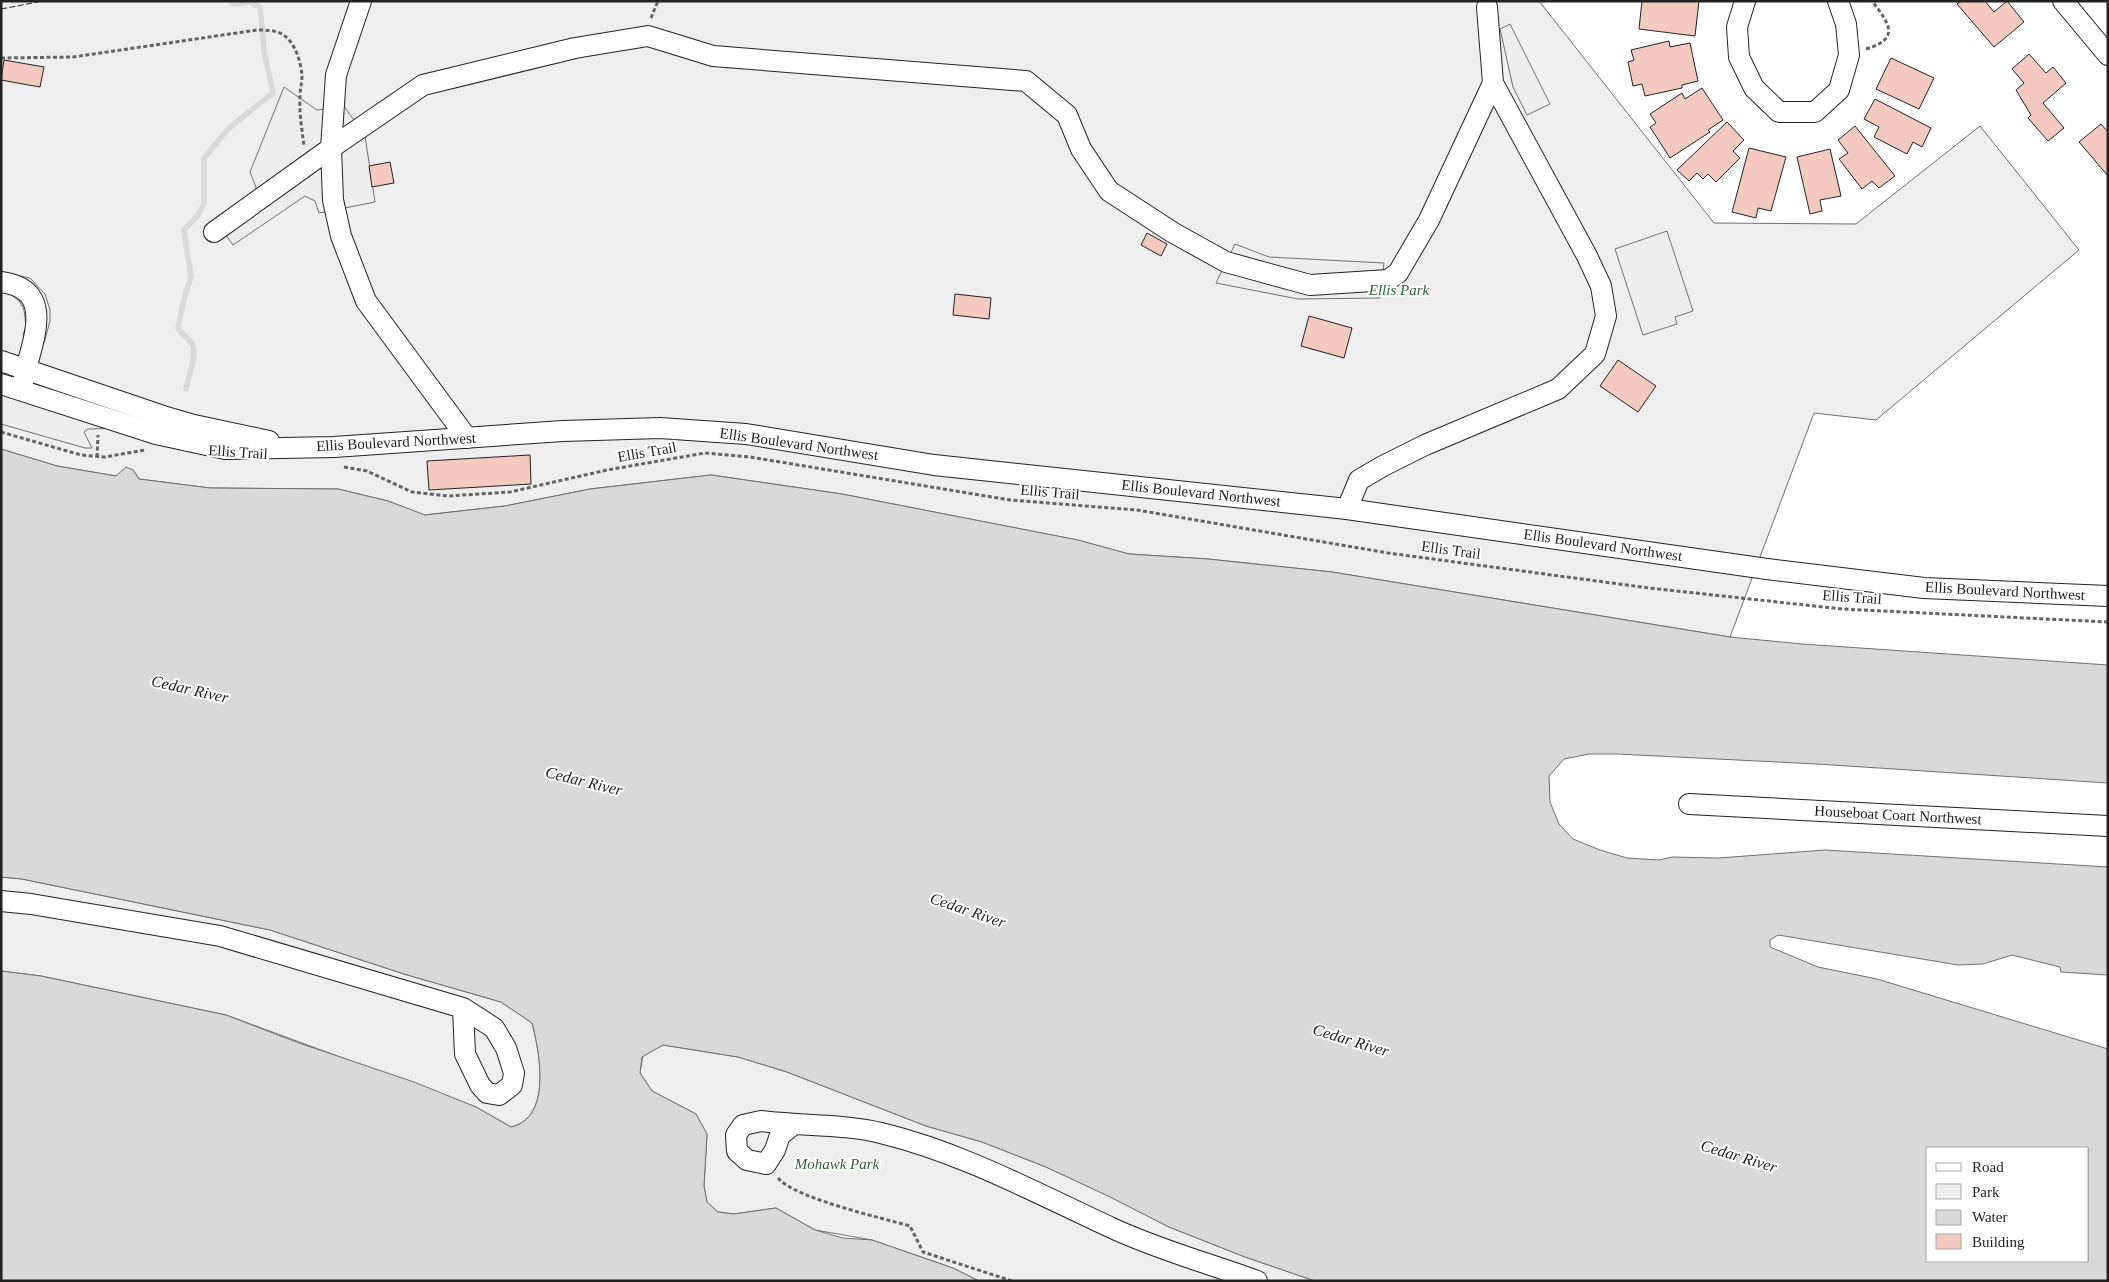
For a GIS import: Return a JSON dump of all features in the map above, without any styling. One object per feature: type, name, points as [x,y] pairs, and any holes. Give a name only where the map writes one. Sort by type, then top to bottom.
[{"type":"street","points":[[361,1],[336,75],[331,148],[333,200],[341,236],[366,301],[467,438]]},
{"type":"street","points":[[1745,1],[1737,27],[1739,57],[1754,88],[1779,112],[1815,112],[1839,90],[1850,55],[1846,24],[1838,1]]},
{"type":"street","points":[[2063,1],[2108,55]]},
{"type":"street","points":[[1347,509],[1359,480],[1383,466],[1425,445],[1558,389],[1595,354],[1606,316],[1601,286],[1588,256],[1493,82],[1486,3]]},
{"type":"street","points":[[214,232],[423,85],[575,48],[648,36],[713,56],[1026,81],[1066,115],[1080,149],[1109,191],[1172,232],[1226,262],[1310,285],[1388,280],[1398,273],[1429,220],[1493,82]]},
{"type":"street","points":[[1,282],[12,284],[25,290],[34,302],[38,315],[21,390]]},
{"type":"street","name":"Ellis Boulevard Northwest","points":[[1,361],[186,423],[293,447]]},
{"type":"street","name":"Ellis Boulevard Northwest","points":[[1,384],[156,434],[225,450],[334,447],[564,431],[660,428],[746,434],[934,465],[1347,509],[1767,569],[1924,588],[2108,596]]},
{"type":"street","name":"Houseboat Coart Northwest","points":[[1689,804],[2108,826]]},
{"type":"street","points":[[1,901],[31,904],[220,936],[462,1008]]},
{"type":"street","points":[[794,1125],[780,1135],[775,1150],[766,1164],[747,1160],[737,1151],[736,1135],[743,1125],[761,1121],[880,1132],[947,1154],[1005,1177],[1113,1228],[1164,1249],[1257,1281]]},
{"type":"path","points":[[1865,56],[1866,49],[1881,44],[1888,37],[1890,28],[1886,18],[1872,1]]},
{"type":"path","points":[[1,58],[74,57],[258,30],[272,30],[282,34],[290,42],[300,64],[302,77],[300,96],[305,167]]},
{"type":"path","points":[[97,457],[98,430]]},
{"type":"path","points":[[1,432],[81,455],[97,457],[152,450]]},
{"type":"path","name":"Ellis Trail","points":[[337,466],[367,471],[412,492],[448,496],[510,492],[607,470],[705,453],[750,457],[1010,500],[1137,510],[1388,553],[1649,588],[1842,609],[2108,622]]},
{"type":"path","points":[[766,1164],[783,1184],[826,1202],[910,1226],[923,1252],[1012,1281]]},
{"type":"green space","name":"Ellis Park","points":[[1,1],[1539,1],[1714,223],[1856,224],[1980,126],[2079,250],[1876,420],[1814,413],[1730,637],[1332,572],[1208,559],[1129,554],[1077,540],[842,494],[711,475],[590,489],[505,506],[424,515],[388,501],[338,489],[210,488],[139,479],[133,470],[116,476],[57,466],[1,449]]},
{"type":"green space","points":[[1,877],[22,879],[270,930],[404,974],[501,1002],[532,1023],[540,1067],[538,1098],[533,1111],[524,1121],[511,1127],[476,1107],[226,1015],[41,976],[1,971]]},
{"type":"green space","name":"Mohawk Park","points":[[663,1045],[738,1057],[787,1072],[926,1126],[982,1142],[1046,1167],[1109,1196],[1169,1227],[1245,1257],[1315,1281],[979,1281],[953,1268],[872,1240],[815,1230],[776,1208],[734,1214],[718,1212],[707,1202],[704,1186],[707,1135],[696,1114],[652,1091],[640,1073],[643,1055]]},
{"type":"shaded area","points":[[1510,24],[1550,104],[1527,115],[1513,87],[1500,29]]},
{"type":"shaded area","points":[[284,87],[317,110],[344,106],[365,136],[375,202],[319,213],[315,201],[305,196],[233,245],[219,225],[255,191],[256,187],[250,172]]},
{"type":"shaded area","points":[[1667,231],[1693,311],[1675,317],[1677,324],[1643,335],[1615,249]]},
{"type":"shaded area","points":[[1235,244],[1269,257],[1384,263],[1380,298],[1298,299],[1216,283]]},
{"type":"shaded area","points":[[1,272],[30,278],[45,294],[50,310],[50,321],[44,343],[23,335],[26,326],[24,310],[20,302],[12,295],[1,291]]},
{"type":"shaded area","points":[[1,389],[121,428],[88,429],[84,432],[92,448],[85,448],[1,424]]},
{"type":"water","name":"Cedar River","points":[[1,449],[57,466],[116,476],[126,467],[133,470],[139,479],[210,488],[338,489],[388,501],[425,515],[505,506],[590,489],[711,475],[842,494],[1078,540],[1129,554],[1208,559],[1332,572],[1730,637],[1802,644],[2108,665],[2108,783],[1817,764],[1618,754],[1589,754],[1564,759],[1549,776],[1550,802],[1559,824],[1573,839],[1627,858],[1659,860],[1672,857],[1719,858],[1825,850],[2108,867],[2108,975],[2061,972],[2060,967],[2012,955],[1983,964],[1958,965],[1778,935],[1770,940],[1770,947],[1818,967],[1877,979],[2108,1049],[2108,1281],[1315,1281],[1245,1257],[1169,1227],[1046,1167],[982,1142],[926,1126],[787,1072],[738,1057],[663,1045],[642,1057],[640,1073],[652,1091],[696,1114],[707,1134],[704,1186],[707,1202],[718,1212],[734,1214],[776,1208],[815,1230],[843,1238],[872,1240],[953,1268],[979,1281],[1,1281],[1,971],[41,976],[226,1015],[299,1043],[414,1082],[476,1107],[511,1127],[524,1121],[533,1111],[538,1098],[540,1083],[538,1051],[532,1023],[501,1002],[404,974],[270,930],[22,879],[1,877]]},
{"type":"building","points":[[1642,1],[1699,1],[1695,36],[1639,29]]},
{"type":"building","points":[[1961,1],[1985,1],[1994,12],[2007,1],[2024,22],[1994,47],[1957,4]]},
{"type":"building","points":[[1669,41],[1670,47],[1690,43],[1698,81],[1682,85],[1682,88],[1645,96],[1642,84],[1633,86],[1628,62],[1634,60],[1631,50]]},
{"type":"building","points":[[2029,54],[2046,73],[2053,67],[2066,83],[2043,103],[2064,128],[2048,141],[2028,118],[2031,115],[2016,90],[2024,83],[2012,69]]},
{"type":"building","points":[[1891,58],[1934,78],[1919,109],[1876,89]]},
{"type":"building","points":[[4,60],[44,67],[40,87],[1,80]]},
{"type":"building","points":[[1702,88],[1723,120],[1708,130],[1710,132],[1670,158],[1650,127],[1656,123],[1650,114],[1682,93],[1685,99]]},
{"type":"building","points":[[1875,99],[1931,128],[1922,147],[1913,142],[1907,154],[1874,137],[1879,127],[1864,119]]},
{"type":"building","points":[[1727,122],[1744,140],[1733,151],[1740,158],[1716,182],[1708,174],[1703,179],[1697,173],[1689,181],[1677,170]]},
{"type":"building","points":[[2101,124],[2108,132],[2108,176],[2079,142]]},
{"type":"building","points":[[1855,126],[1895,176],[1879,188],[1872,181],[1862,189],[1839,159],[1848,153],[1838,140]]},
{"type":"building","points":[[1749,148],[1786,157],[1771,211],[1758,208],[1756,218],[1732,212]]},
{"type":"building","points":[[1830,149],[1841,196],[1820,200],[1822,211],[1810,214],[1797,157]]},
{"type":"building","points":[[390,162],[394,183],[372,187],[369,166]]},
{"type":"building","points":[[1147,233],[1167,244],[1161,256],[1141,245]]},
{"type":"building","points":[[955,294],[991,298],[989,319],[953,315]]},
{"type":"building","points":[[1309,316],[1352,328],[1344,358],[1301,346]]},
{"type":"building","points":[[1618,360],[1656,386],[1638,412],[1600,386]]},
{"type":"building","points":[[530,455],[531,484],[429,490],[427,461]]},
{"type":"waterway","points":[[186,389],[194,348],[178,329],[191,277],[184,230],[198,215],[204,204],[204,158],[229,128],[273,93],[264,51],[260,7],[250,2],[235,4],[230,1]]},
{"type":"fence","points":[[1,9],[43,1]]}]
